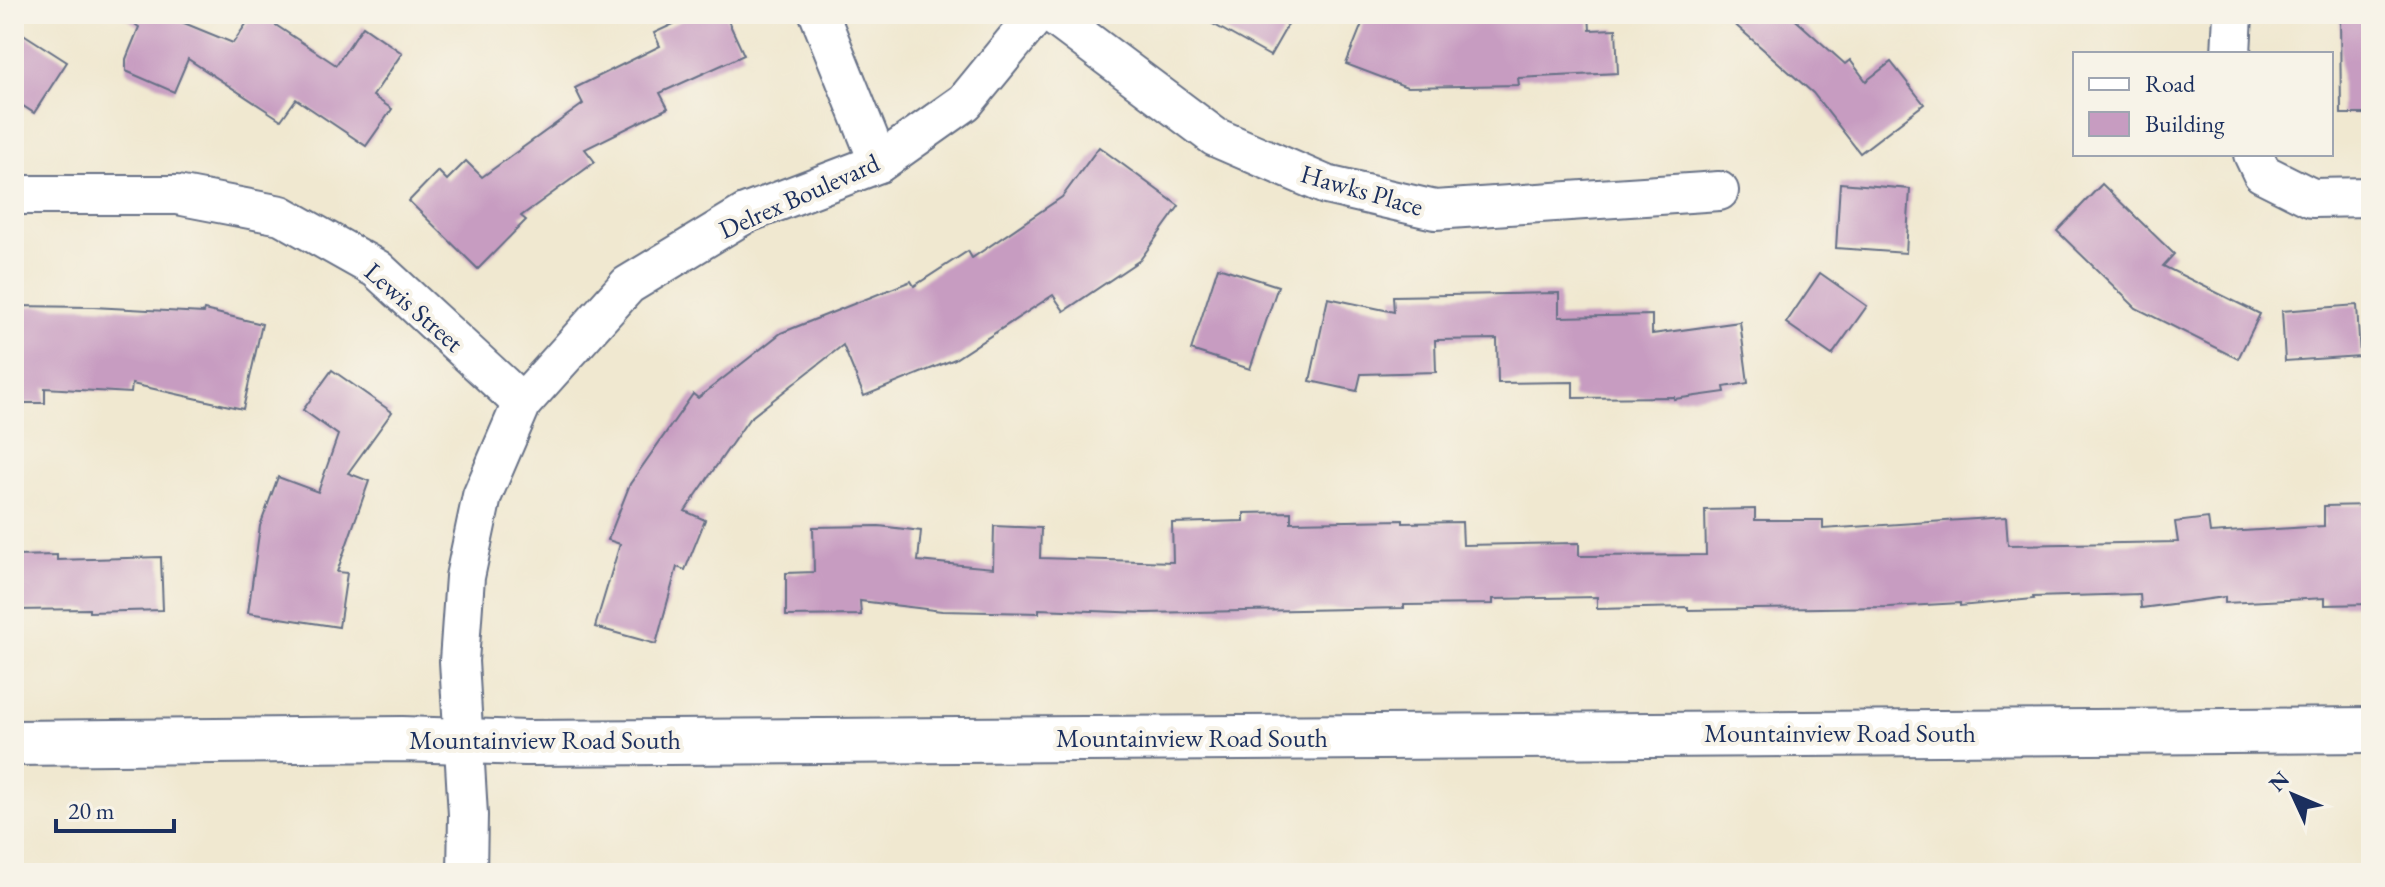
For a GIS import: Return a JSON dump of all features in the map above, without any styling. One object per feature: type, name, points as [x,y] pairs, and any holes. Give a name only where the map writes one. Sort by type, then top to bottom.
[{"type":"main road","name":"Mountainview Road South","points":[[14,743],[402,739],[526,743],[2371,730]]},
{"type":"street","points":[[819,14],[879,163]]},
{"type":"street","name":"Delrex Boulevard","points":[[467,873],[468,815],[459,661],[465,577],[482,496],[522,403],[628,285],[745,214],[879,163],[965,102],[1037,14]]},
{"type":"street","name":"Hawks Place","points":[[1051,14],[1215,137],[1326,185],[1435,210],[1719,191]]},
{"type":"street","points":[[2231,52],[2233,14]]},
{"type":"street","points":[[2254,156],[2262,173],[2312,198],[2371,197]]},
{"type":"street","name":"Lewis Street","points":[[14,195],[177,195],[281,215],[377,269],[522,403]]},
{"type":"building","points":[[120,14],[162,14],[233,43],[253,14],[259,14],[336,65],[363,26],[402,53],[373,96],[392,109],[366,146],[296,99],[281,120],[188,59],[174,92],[126,71],[126,59],[139,27]]},
{"type":"building","points":[[695,14],[725,14],[744,55],[660,93],[668,108],[585,149],[595,162],[521,216],[526,220],[478,269],[409,201],[438,171],[447,180],[466,161],[482,177],[583,104],[575,88],[660,46],[654,33]]},
{"type":"building","points":[[1195,14],[1294,14],[1270,56]]},
{"type":"building","points":[[1366,14],[1589,14],[1590,30],[1616,29],[1618,73],[1518,78],[1519,85],[1407,87],[1346,64]]},
{"type":"building","points":[[1723,14],[1789,14],[1845,64],[1850,60],[1866,81],[1891,62],[1924,104],[1860,153],[1813,93]]},
{"type":"building","points":[[2340,14],[2371,14],[2371,114],[2341,114]]},
{"type":"building","points":[[14,28],[67,62],[34,113],[14,100]]},
{"type":"building","points":[[1099,147],[1179,206],[1140,260],[1064,311],[1053,295],[955,359],[864,396],[843,345],[749,419],[685,511],[705,520],[685,570],[677,567],[656,644],[595,627],[620,544],[608,540],[630,484],[693,394],[698,398],[781,333],[911,281],[914,286],[968,251],[972,258],[1062,197]]},
{"type":"building","points":[[1840,183],[1910,189],[1906,253],[1836,248]]},
{"type":"building","points":[[2102,184],[2174,254],[2163,266],[2260,314],[2238,359],[2136,308],[2057,231]]},
{"type":"building","points":[[1218,267],[1278,286],[1250,369],[1191,350]]},
{"type":"building","points":[[1820,273],[1867,306],[1832,355],[1786,323]]},
{"type":"building","points":[[1559,293],[1559,317],[1652,315],[1652,334],[1740,322],[1748,383],[1724,387],[1725,392],[1674,399],[1573,398],[1573,382],[1498,383],[1497,339],[1435,340],[1436,372],[1361,374],[1357,391],[1310,381],[1328,298],[1394,312],[1393,296]]},
{"type":"building","points":[[2357,305],[2360,356],[2285,361],[2282,311]]},
{"type":"building","points":[[14,306],[203,313],[204,310],[262,324],[243,409],[132,384],[131,393],[45,388],[45,403],[14,403]]},
{"type":"building","points":[[332,370],[392,412],[348,473],[369,481],[337,572],[347,573],[339,627],[248,613],[260,526],[278,477],[318,492],[338,435],[303,410]]},
{"type":"building","points":[[2371,505],[2371,604],[2325,605],[2325,598],[2225,603],[2225,597],[2141,608],[2140,594],[2033,597],[1960,606],[1960,603],[1688,610],[1688,607],[1597,609],[1597,597],[1493,599],[1493,604],[1404,605],[1404,608],[1145,613],[1039,609],[1039,613],[942,611],[860,601],[861,615],[786,616],[786,573],[814,572],[813,527],[879,526],[921,531],[918,561],[993,568],[994,526],[1041,528],[1040,558],[1173,562],[1172,523],[1244,521],[1244,513],[1291,512],[1291,522],[1462,522],[1463,545],[1579,543],[1579,556],[1706,555],[1705,510],[1755,509],[1755,520],[1823,520],[1823,529],[2006,517],[2008,545],[2178,542],[2175,522],[2208,518],[2210,533],[2324,526],[2324,506]]},
{"type":"building","points":[[57,555],[57,560],[161,557],[163,610],[14,610],[14,556]]}]
